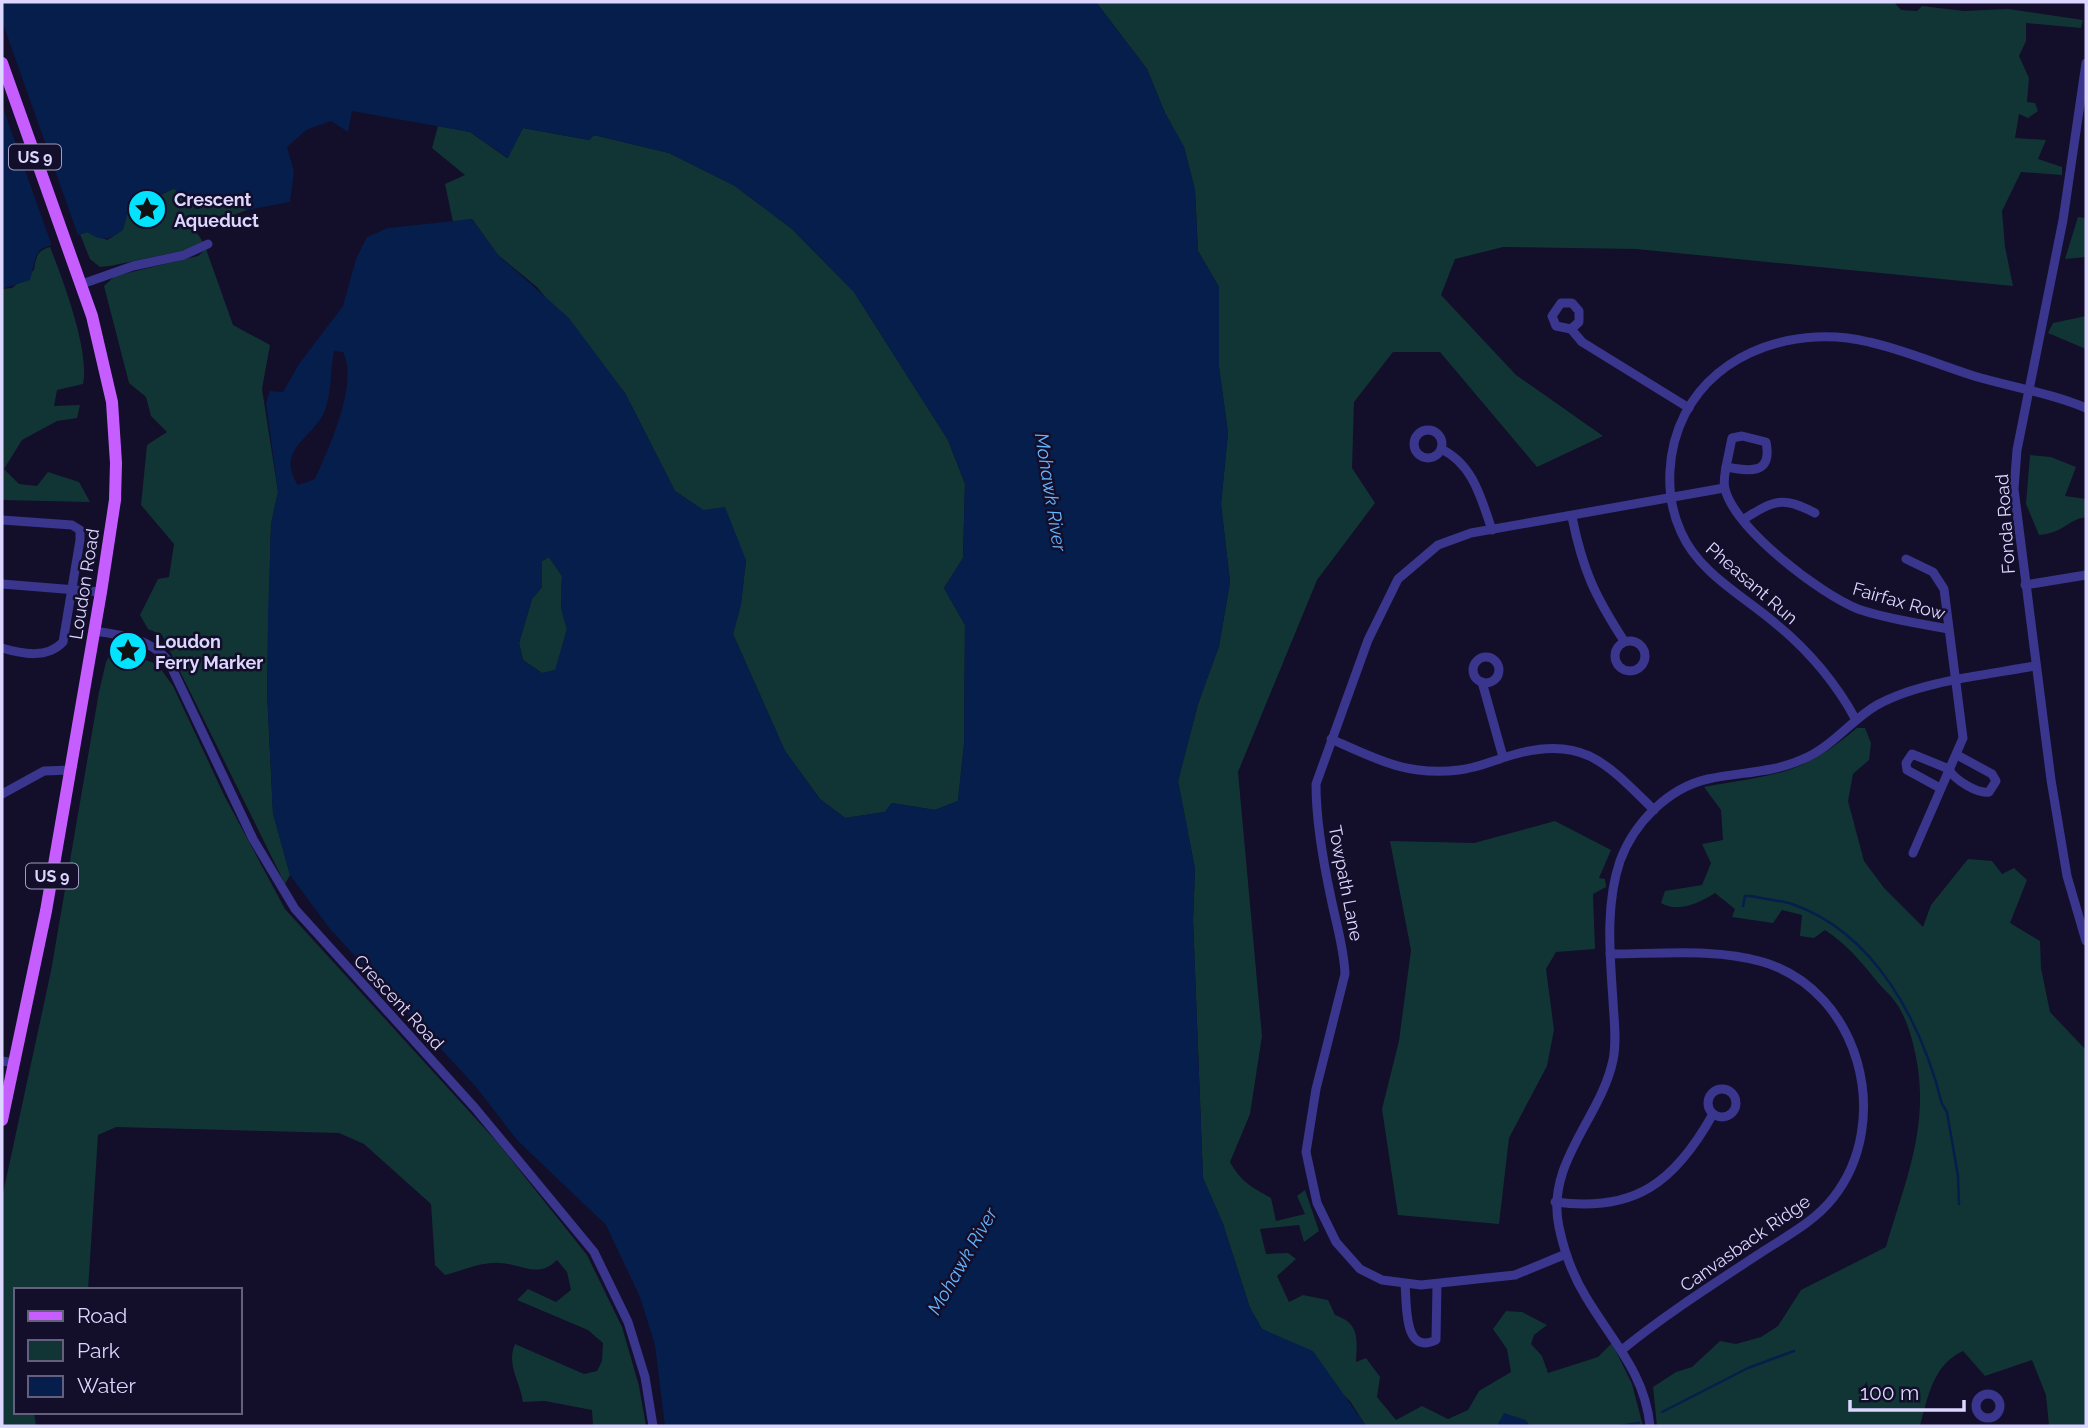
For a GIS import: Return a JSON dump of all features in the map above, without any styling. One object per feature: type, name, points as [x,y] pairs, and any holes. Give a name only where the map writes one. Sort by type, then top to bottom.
[{"type":"main road","name":"Loudon Road","points":[[2,63],[82,284],[106,371],[114,419],[115,500],[46,911],[8,1062],[2,1119]]},
{"type":"street","name":"Fonda Road","points":[[2086,63],[2063,220],[2017,450],[2014,489],[2035,666],[2067,876],[2086,941]]},
{"type":"street","points":[[82,284],[133,265],[184,255],[208,244]]},
{"type":"street","points":[[1571,329],[1582,342],[1689,408]]},
{"type":"street","name":"Pheasant Run","points":[[1856,720],[1841,693],[1809,656],[1777,624],[1696,558],[1679,529],[1672,498],[1672,452],[1689,408],[1705,387],[1735,361],[1765,346],[1801,338],[1866,341],[2086,408]]},
{"type":"street","points":[[1672,498],[1724,488],[1726,467],[1730,443],[1734,436],[1766,442],[1765,461],[1760,469],[1751,471],[1726,467]]},
{"type":"street","points":[[1441,449],[1454,455],[1469,472],[1492,530]]},
{"type":"street","name":"Fairfax Row","points":[[1724,488],[1761,540],[1800,574],[1840,600],[1862,610],[1948,629],[1963,738],[1957,755]]},
{"type":"street","name":"Towpath Lane","points":[[1566,1254],[1515,1275],[1437,1284],[1405,1283],[1382,1280],[1360,1269],[1336,1242],[1317,1203],[1306,1152],[1308,1128],[1345,974],[1344,955],[1316,806],[1316,784],[1368,640],[1398,579],[1416,561],[1445,541],[1672,498]]},
{"type":"street","points":[[1744,519],[1775,502],[1797,504],[1815,513]]},
{"type":"street","points":[[1572,517],[1580,558],[1591,588],[1624,641]]},
{"type":"street","points":[[2,520],[77,527],[80,540],[65,637],[58,648],[40,653],[2,648]]},
{"type":"street","points":[[1906,559],[1940,579],[1944,589],[1948,629]]},
{"type":"street","points":[[2025,585],[2086,575]]},
{"type":"street","points":[[2,584],[101,592]]},
{"type":"street","name":"Crescent Road","points":[[94,631],[139,639],[158,650],[168,660],[253,839],[295,909],[475,1108],[594,1252],[628,1322],[645,1377],[653,1426]]},
{"type":"street","points":[[1650,1426],[1640,1381],[1623,1349],[1585,1296],[1566,1254],[1555,1202],[1566,1160],[1611,1070],[1615,1048],[1609,954],[1612,897],[1620,863],[1630,840],[1654,810],[1673,794],[1695,783],[1776,770],[1805,759],[1835,739],[1856,720],[1899,696],[1955,681],[2035,666]]},
{"type":"street","points":[[1482,682],[1503,757]]},
{"type":"street","points":[[1331,739],[1396,768],[1406,769],[1459,770],[1550,746],[1574,750],[1610,770],[1654,810]]},
{"type":"street","points":[[1913,853],[1940,788],[1949,769],[1957,755],[1992,774],[1996,781],[1989,792],[1983,793],[1952,776],[1949,769],[1918,754],[1912,754],[1906,763],[1907,770],[1940,788]]},
{"type":"street","points":[[2,794],[44,771],[70,770]]},
{"type":"street","name":"Canvasback Ridge","points":[[1609,954],[1726,956],[1776,967],[1805,985],[1835,1016],[1847,1033],[1860,1070],[1865,1102],[1862,1131],[1849,1175],[1816,1216],[1623,1349]]},
{"type":"street","points":[[1555,1202],[1588,1206],[1611,1204],[1644,1191],[1679,1165],[1698,1142],[1713,1114]]},
{"type":"street","points":[[1405,1283],[1411,1336],[1418,1343],[1425,1345],[1436,1340],[1437,1284]]},
{"type":"green space","points":[[1096,2],[1894,2],[1901,10],[1917,11],[1922,6],[1964,11],[2008,9],[2083,20],[2081,28],[2026,23],[2026,41],[2019,56],[2029,78],[2027,102],[2035,103],[2038,111],[2028,118],[2019,114],[2015,138],[2046,140],[2038,159],[2062,167],[2062,175],[2021,172],[2002,211],[2005,247],[2013,286],[1636,249],[1503,247],[1455,259],[1441,295],[1516,375],[1603,436],[1537,467],[1440,352],[1393,352],[1354,402],[1352,468],[1375,503],[1317,580],[1238,772],[1262,1036],[1250,1114],[1230,1162],[1248,1183],[1271,1198],[1276,1221],[1305,1214],[1297,1196],[1305,1190],[1319,1231],[1304,1242],[1299,1225],[1260,1229],[1266,1254],[1288,1253],[1296,1259],[1277,1276],[1289,1302],[1303,1295],[1328,1300],[1335,1315],[1353,1327],[1356,1362],[1366,1358],[1380,1377],[1377,1397],[1396,1420],[1422,1406],[1448,1419],[1468,1410],[1479,1391],[1511,1372],[1507,1349],[1493,1329],[1506,1311],[1522,1312],[1547,1325],[1534,1335],[1531,1344],[1542,1356],[1548,1373],[1598,1357],[1612,1343],[1632,1384],[1643,1426],[1530,1426],[1525,1420],[1505,1414],[1497,1426],[1366,1426],[1350,1401],[1285,1341],[1262,1329],[1250,1308],[1223,1224],[1203,1178],[1193,919],[1195,869],[1178,781],[1198,704],[1219,646],[1230,582],[1221,504],[1228,433],[1219,367],[1219,287],[1198,251],[1195,190],[1184,147],[1165,113],[1147,69]]},
{"type":"green space","points":[[438,126],[470,132],[507,158],[523,128],[589,140],[594,135],[669,153],[735,186],[792,229],[854,292],[948,440],[965,484],[963,558],[944,588],[965,625],[964,744],[958,801],[935,810],[892,803],[885,812],[845,818],[820,799],[785,751],[733,634],[741,604],[746,560],[703,510],[675,491],[625,393],[537,287],[498,255],[472,219],[453,222],[445,184],[465,175],[432,148]]},
{"type":"green space","points":[[175,188],[196,209],[228,200],[247,210],[195,230],[203,242],[190,249],[100,267],[90,259],[80,234],[88,232],[107,240],[118,232],[128,213],[142,211],[140,205]]},
{"type":"green space","points":[[2078,217],[2086,218],[2086,257],[2065,259]]},
{"type":"green space","points":[[50,247],[74,316],[83,353],[84,370],[83,384],[57,390],[54,406],[80,405],[77,418],[57,421],[22,440],[4,469],[19,484],[37,486],[48,472],[79,482],[90,502],[2,500],[2,289],[12,288],[34,270],[39,253]]},
{"type":"green space","points":[[206,249],[233,325],[270,345],[262,389],[278,492],[271,524],[267,691],[273,813],[290,875],[285,884],[162,635],[148,629],[140,615],[158,579],[169,577],[174,544],[141,505],[147,445],[167,432],[151,416],[146,397],[129,383],[104,286],[115,276],[198,256]]},
{"type":"green space","points":[[2086,316],[2086,349],[2048,333],[2053,323]]},
{"type":"green space","points":[[2030,455],[2051,457],[2076,467],[2065,496],[2086,499],[2086,517],[2054,532],[2039,535],[2026,504]]},
{"type":"green space","points":[[549,557],[562,576],[561,608],[567,629],[556,670],[542,673],[523,660],[519,643],[532,599],[542,587],[542,561]]},
{"type":"green space","points":[[113,649],[157,664],[173,686],[225,797],[285,909],[497,1142],[587,1255],[622,1327],[639,1386],[646,1426],[593,1426],[592,1410],[545,1401],[523,1402],[512,1359],[515,1344],[584,1374],[597,1371],[602,1361],[603,1343],[588,1330],[517,1300],[528,1289],[556,1302],[571,1290],[567,1272],[557,1260],[550,1266],[537,1270],[494,1263],[445,1275],[435,1265],[431,1204],[364,1144],[339,1133],[116,1127],[98,1135],[88,1288],[14,1288],[14,1414],[34,1414],[36,1426],[2,1426],[2,1198],[51,971],[106,662]]},
{"type":"green space","points":[[1857,728],[1865,728],[1871,743],[1869,760],[1853,774],[1848,801],[1864,861],[1884,888],[1923,927],[1931,905],[1968,859],[1992,861],[2002,874],[2014,868],[2027,880],[2010,923],[2040,941],[2041,968],[2050,1012],[2086,1050],[2086,1426],[2049,1426],[2046,1395],[2032,1360],[1985,1376],[1963,1351],[1945,1364],[1938,1373],[1920,1426],[1657,1426],[1653,1387],[1676,1372],[1692,1367],[1720,1341],[1736,1344],[1761,1337],[1778,1326],[1801,1290],[1886,1247],[1908,1173],[1920,1101],[1919,1075],[1913,1043],[1899,1008],[1858,958],[1825,930],[1814,938],[1800,936],[1802,915],[1782,910],[1773,923],[1732,917],[1735,909],[1715,893],[1682,907],[1661,903],[1665,891],[1702,885],[1711,863],[1702,844],[1723,840],[1721,810],[1704,787],[1768,776],[1802,765],[1837,744]]},
{"type":"green space","points":[[1555,821],[1611,850],[1599,878],[1605,879],[1606,887],[1593,894],[1595,949],[1556,952],[1546,969],[1554,1030],[1547,1066],[1509,1138],[1499,1224],[1398,1215],[1382,1109],[1399,1041],[1411,950],[1390,841],[1474,843]]},
{"type":"water","name":"Mohawk River","points":[[2,2],[1096,2],[1147,69],[1165,113],[1184,147],[1195,190],[1198,251],[1219,287],[1219,367],[1228,433],[1221,504],[1230,582],[1219,646],[1198,704],[1178,781],[1195,869],[1193,919],[1203,1178],[1223,1224],[1250,1308],[1262,1329],[1313,1351],[1366,1426],[665,1426],[655,1345],[640,1297],[606,1225],[517,1140],[477,1088],[330,929],[290,875],[273,813],[267,691],[268,617],[271,524],[278,492],[266,403],[270,391],[283,392],[299,364],[343,306],[356,259],[367,237],[388,228],[472,219],[498,255],[569,318],[625,393],[675,491],[703,510],[725,507],[746,560],[741,604],[733,634],[785,751],[820,799],[845,818],[885,812],[892,803],[935,810],[958,801],[964,744],[965,625],[944,588],[963,558],[965,483],[948,440],[854,292],[792,229],[735,186],[669,153],[594,135],[589,140],[523,128],[508,158],[470,132],[352,111],[348,132],[331,121],[306,130],[287,147],[294,171],[290,202],[247,210],[228,200],[196,209],[187,198],[180,198],[174,188],[140,205],[142,211],[128,213],[123,230],[114,236],[105,239],[87,232],[41,249],[36,256],[30,280],[2,289]],"holes":[[[334,351],[343,352],[347,365],[345,398],[328,450],[315,479],[298,485],[292,472],[293,452],[325,410]],[[549,557],[562,576],[561,608],[567,629],[555,670],[542,673],[523,660],[519,643],[532,599],[542,587],[542,561]]]},
{"type":"water","points":[[1504,1413],[1525,1420],[1530,1426],[1497,1426]]},
{"type":"pier","points":[[2,21],[79,238],[53,249],[2,105]]},
{"type":"waterway","points":[[1743,906],[1745,896],[1750,896],[1792,904],[1822,918],[1848,936],[1871,959],[1891,985],[1922,1043],[1947,1112],[1958,1176],[1959,1204]]},
{"type":"waterway","points":[[1662,1412],[1748,1368],[1794,1351]]},
{"type":"waterway","points":[[1619,1426],[1639,1423]]},
{"type":"place","name":"Crescent Aqueduct","points":[[147,209]]},
{"type":"place","name":"Loudon Ferry Marker","points":[[128,651]]}]
